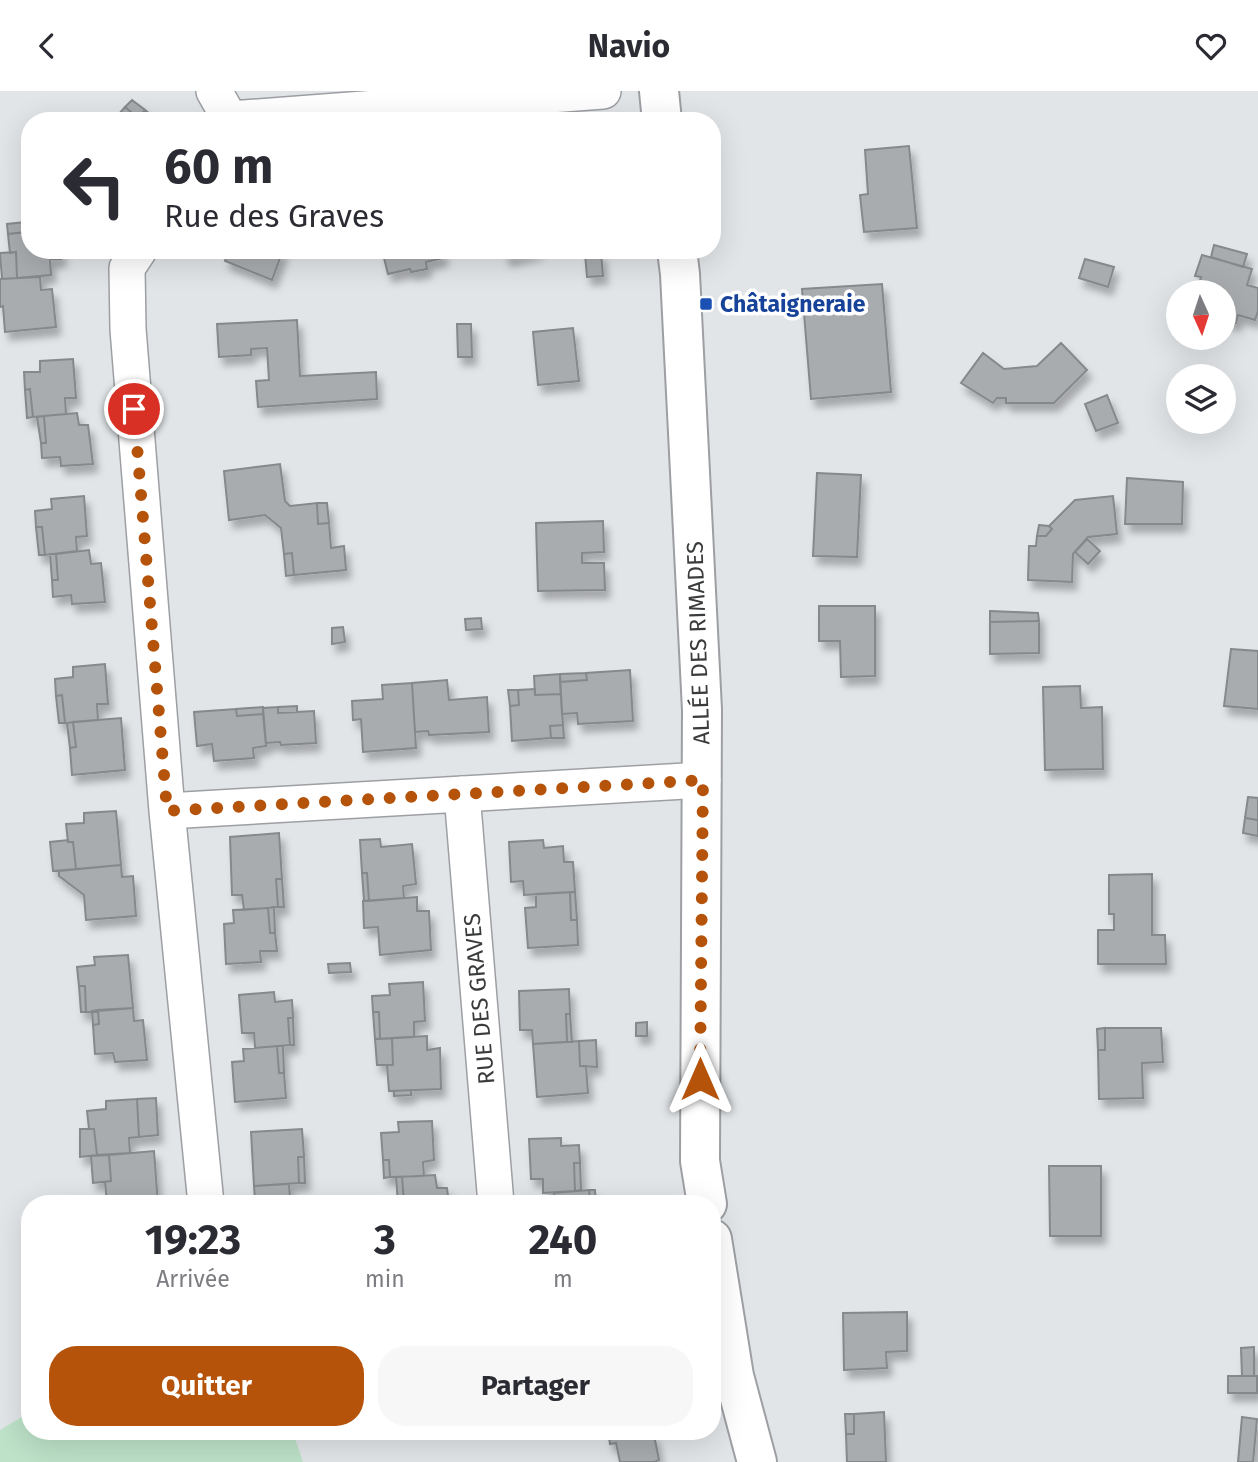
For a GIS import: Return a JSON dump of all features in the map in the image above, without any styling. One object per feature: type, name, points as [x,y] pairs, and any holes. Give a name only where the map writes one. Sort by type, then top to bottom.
[{"type":"main road","points":[[659,91],[662,112]]},
{"type":"main road","name":"ALLÉE DES RIMADES","points":[[678,259],[702,710],[700,1161],[706,1195]]},
{"type":"main road","points":[[721,1296],[734,1376],[758,1462]]},
{"type":"street","points":[[224,110],[603,91]]},
{"type":"street","points":[[133,259],[127,268],[128,329],[167,811],[205,1195]]},
{"type":"street","points":[[167,811],[703,780]]},
{"type":"street","name":"RUE DES GRAVES","points":[[462,794],[495,1195]]},
{"type":"green space","points":[[21,1417],[21,1440],[296,1440],[303,1462],[0,1462],[0,1430]]},
{"type":"building","points":[[132,100],[145,110],[131,112],[125,107]]},
{"type":"building","points":[[909,146],[917,228],[864,232],[860,195],[868,194],[865,150]]},
{"type":"building","points":[[21,222],[21,233],[8,234],[7,224]]},
{"type":"building","points":[[21,233],[21,259],[50,259],[51,275],[17,278],[16,252],[10,253],[8,234]]},
{"type":"building","points":[[1214,245],[1247,254],[1243,267],[1211,257]]},
{"type":"building","points":[[16,252],[17,278],[2,279],[0,253]]},
{"type":"building","points":[[1202,255],[1252,269],[1247,285],[1258,288],[1258,311],[1255,320],[1238,315],[1236,323],[1236,280],[1200,280],[1201,277],[1195,276]]},
{"type":"building","points":[[226,259],[280,259],[272,280],[225,261]]},
{"type":"building","points":[[384,259],[439,259],[426,262],[427,269],[411,272],[410,269],[388,274]]},
{"type":"building","points":[[585,259],[602,259],[603,276],[587,277]]},
{"type":"building","points":[[1085,259],[1114,267],[1108,287],[1079,278]]},
{"type":"building","points":[[40,277],[41,290],[52,289],[56,327],[5,332],[3,306],[0,307],[0,279]]},
{"type":"building","points":[[882,284],[891,392],[811,399],[802,289]]},
{"type":"building","points":[[297,320],[300,376],[376,372],[377,399],[258,407],[256,381],[269,380],[267,348],[251,349],[251,355],[219,357],[217,324]]},
{"type":"building","points":[[457,324],[471,324],[472,357],[458,357]]},
{"type":"building","points":[[573,328],[579,381],[538,385],[533,332]]},
{"type":"building","points":[[1061,343],[1087,370],[1054,403],[1006,403],[1006,398],[997,398],[993,403],[961,383],[983,353],[1004,369],[1037,366]]},
{"type":"building","points":[[73,359],[76,398],[65,398],[66,414],[33,417],[30,389],[25,390],[24,372],[40,372],[40,361]]},
{"type":"building","points":[[30,389],[33,417],[27,418],[25,390]]},
{"type":"building","points":[[1107,395],[1118,423],[1096,431],[1085,404]]},
{"type":"building","points":[[77,413],[79,425],[88,425],[93,464],[61,466],[60,457],[42,458],[41,443],[46,443],[44,416]]},
{"type":"building","points":[[44,416],[46,443],[41,443],[37,417]]},
{"type":"building","points":[[280,464],[285,501],[290,506],[317,503],[318,524],[329,523],[331,548],[344,546],[346,570],[294,575],[292,553],[284,554],[281,528],[265,515],[229,520],[224,471]]},
{"type":"building","points":[[817,473],[861,475],[857,557],[813,556]]},
{"type":"building","points":[[1127,478],[1183,482],[1182,524],[1125,524]]},
{"type":"building","points":[[84,496],[87,536],[76,537],[77,551],[45,555],[42,527],[36,527],[35,511],[52,509],[51,499]]},
{"type":"building","points":[[1113,496],[1117,534],[1088,537],[1073,554],[1072,582],[1028,580],[1029,546],[1036,546],[1037,536],[1046,536],[1052,529],[1049,526],[1075,500]]},
{"type":"building","points":[[317,503],[327,503],[329,523],[318,524]]},
{"type":"building","points":[[603,521],[604,552],[582,553],[582,563],[604,563],[605,590],[538,591],[536,523]]},
{"type":"building","points":[[1039,525],[1052,529],[1046,536],[1037,536]]},
{"type":"building","points":[[36,527],[42,527],[45,555],[39,555]]},
{"type":"building","points":[[1087,539],[1100,551],[1088,564],[1075,552]]},
{"type":"building","points":[[89,550],[91,564],[101,563],[105,602],[72,604],[71,595],[53,597],[52,580],[58,580],[56,554]]},
{"type":"building","points":[[292,553],[294,575],[286,576],[284,554]]},
{"type":"building","points":[[50,554],[56,554],[58,580],[52,580]]},
{"type":"building","points":[[819,606],[875,606],[875,676],[841,677],[840,641],[819,641]]},
{"type":"building","points":[[990,611],[1038,613],[1039,621],[990,622]]},
{"type":"building","points":[[481,618],[482,629],[466,630],[465,619]]},
{"type":"building","points":[[1039,621],[1039,653],[990,654],[990,622]]},
{"type":"building","points":[[343,627],[345,642],[332,644],[332,628]]},
{"type":"building","points":[[1231,649],[1258,651],[1258,709],[1224,706]]},
{"type":"building","points":[[105,664],[108,704],[97,704],[98,720],[65,723],[62,695],[56,696],[55,679],[73,677],[73,667]]},
{"type":"building","points":[[630,670],[633,721],[578,724],[577,713],[562,714],[560,682],[587,680],[586,673]]},
{"type":"building","points":[[586,673],[587,680],[560,682],[560,674]]},
{"type":"building","points":[[560,674],[561,694],[535,695],[534,676]]},
{"type":"building","points":[[447,680],[449,700],[487,697],[489,732],[429,735],[428,731],[415,732],[412,683]]},
{"type":"building","points":[[412,683],[416,748],[363,752],[361,719],[353,720],[352,701],[383,699],[382,685]]},
{"type":"building","points":[[1080,686],[1081,708],[1102,707],[1103,769],[1045,770],[1043,687]]},
{"type":"building","points":[[535,689],[535,695],[561,694],[563,725],[550,726],[551,738],[512,741],[510,706],[519,705],[518,690]]},
{"type":"building","points":[[508,690],[518,690],[519,705],[510,706]]},
{"type":"building","points":[[62,695],[65,723],[59,723],[56,696]]},
{"type":"building","points":[[297,706],[297,712],[278,713],[278,707]]},
{"type":"building","points":[[263,707],[263,714],[237,716],[236,709]]},
{"type":"building","points":[[278,707],[278,713],[314,711],[316,743],[266,743],[263,708]]},
{"type":"building","points":[[236,709],[237,716],[263,714],[266,746],[253,748],[254,758],[214,761],[212,744],[197,746],[194,712]]},
{"type":"building","points":[[121,718],[125,770],[72,775],[70,748],[76,747],[73,722]]},
{"type":"building","points":[[73,722],[76,747],[70,748],[67,723]]},
{"type":"building","points":[[563,725],[564,738],[551,738],[550,726]]},
{"type":"building","points":[[1248,797],[1258,798],[1258,820],[1245,818]]},
{"type":"building","points":[[116,811],[121,865],[76,869],[73,842],[68,842],[66,824],[84,823],[84,813]]},
{"type":"building","points":[[1245,818],[1258,820],[1258,836],[1243,833]]},
{"type":"building","points":[[279,833],[282,879],[276,879],[278,907],[244,910],[242,895],[232,895],[230,837]]},
{"type":"building","points":[[380,839],[381,847],[412,844],[416,884],[403,886],[404,898],[369,901],[367,873],[362,873],[360,840]]},
{"type":"building","points":[[543,840],[544,848],[563,846],[564,862],[573,862],[575,892],[524,895],[523,881],[511,882],[509,842]]},
{"type":"building","points":[[50,842],[73,842],[76,869],[53,871]]},
{"type":"building","points":[[121,865],[122,877],[133,876],[136,916],[86,920],[84,895],[59,876],[59,871]]},
{"type":"building","points":[[362,873],[367,873],[369,901],[364,901]]},
{"type":"building","points":[[1152,874],[1152,935],[1165,935],[1166,964],[1098,964],[1098,930],[1114,930],[1114,914],[1109,914],[1109,875]]},
{"type":"building","points":[[276,879],[282,879],[284,907],[278,907]]},
{"type":"building","points":[[570,892],[571,920],[577,919],[578,945],[528,948],[525,908],[536,907],[536,894]]},
{"type":"building","points":[[570,892],[575,892],[577,919],[571,920]]},
{"type":"building","points":[[417,897],[417,911],[429,911],[431,950],[380,955],[378,927],[364,928],[363,901]]},
{"type":"building","points":[[274,907],[275,933],[270,933],[268,908]]},
{"type":"building","points":[[268,908],[270,933],[275,933],[277,951],[260,951],[261,962],[226,964],[224,924],[234,923],[233,910]]},
{"type":"building","points":[[128,955],[133,1008],[86,1012],[85,986],[79,986],[77,967],[95,965],[94,957]]},
{"type":"building","points":[[350,963],[351,972],[329,973],[328,964]]},
{"type":"building","points":[[423,982],[425,1021],[414,1022],[414,1037],[380,1039],[379,1012],[373,1012],[372,996],[390,995],[389,984]]},
{"type":"building","points":[[79,986],[85,986],[86,1012],[81,1012]]},
{"type":"building","points":[[569,989],[567,1042],[533,1044],[532,1030],[520,1030],[519,991]]},
{"type":"building","points":[[274,992],[275,1002],[292,1000],[293,1017],[288,1018],[290,1045],[255,1048],[254,1033],[242,1033],[239,995]]},
{"type":"building","points":[[133,1008],[134,1021],[143,1020],[147,1060],[115,1062],[113,1053],[95,1054],[93,1025],[99,1024],[98,1010]]},
{"type":"building","points":[[98,1010],[99,1024],[93,1025],[92,1011]]},
{"type":"building","points":[[373,1012],[379,1012],[380,1039],[375,1039]]},
{"type":"building","points":[[566,1014],[570,1014],[572,1042],[567,1042]]},
{"type":"building","points":[[293,1017],[294,1045],[290,1045],[288,1018]]},
{"type":"building","points":[[647,1022],[647,1036],[636,1036],[636,1023]]},
{"type":"building","points":[[1105,1028],[1161,1028],[1163,1062],[1142,1063],[1143,1098],[1099,1099],[1098,1050],[1105,1050]]},
{"type":"building","points":[[1105,1028],[1105,1050],[1098,1050],[1097,1029]]},
{"type":"building","points":[[427,1036],[427,1050],[440,1048],[441,1089],[389,1091],[387,1065],[393,1065],[392,1038]]},
{"type":"building","points":[[392,1038],[393,1065],[377,1065],[375,1039]]},
{"type":"building","points":[[596,1040],[597,1067],[580,1066],[579,1041]]},
{"type":"building","points":[[579,1041],[580,1066],[586,1066],[588,1093],[537,1097],[533,1044]]},
{"type":"building","points":[[277,1046],[279,1073],[284,1073],[286,1098],[235,1102],[232,1062],[244,1061],[243,1049]]},
{"type":"building","points":[[277,1046],[283,1046],[284,1073],[279,1073]]},
{"type":"building","points":[[411,1090],[411,1095],[394,1096],[394,1091]]},
{"type":"building","points":[[156,1098],[158,1135],[139,1137],[137,1099]]},
{"type":"building","points":[[137,1099],[139,1137],[129,1138],[130,1153],[97,1155],[94,1129],[89,1129],[87,1111],[106,1109],[106,1101]]},
{"type":"building","points":[[432,1121],[434,1160],[423,1162],[424,1176],[390,1177],[389,1160],[383,1160],[381,1133],[399,1132],[398,1122]]},
{"type":"building","points":[[80,1129],[94,1129],[97,1155],[80,1157]]},
{"type":"building","points":[[302,1129],[304,1156],[298,1157],[299,1183],[254,1186],[251,1132]]},
{"type":"building","points":[[561,1138],[561,1146],[579,1145],[580,1163],[574,1163],[575,1191],[543,1193],[543,1179],[531,1179],[529,1139]]},
{"type":"building","points":[[154,1151],[157,1195],[106,1195],[105,1182],[111,1181],[109,1155]]},
{"type":"building","points":[[109,1155],[111,1181],[93,1183],[91,1156]]},
{"type":"building","points":[[304,1156],[305,1183],[299,1183],[298,1157]]},
{"type":"building","points":[[383,1160],[389,1160],[390,1177],[384,1178]]},
{"type":"building","points":[[574,1163],[580,1163],[581,1190],[575,1191]]},
{"type":"building","points":[[1049,1166],[1101,1166],[1101,1236],[1050,1236]]},
{"type":"building","points":[[435,1175],[437,1188],[447,1188],[448,1195],[403,1195],[402,1177]]},
{"type":"building","points":[[396,1177],[402,1177],[403,1195],[397,1195]]},
{"type":"building","points":[[289,1184],[290,1195],[255,1195],[254,1186]]},
{"type":"building","points":[[589,1190],[589,1195],[554,1195]]},
{"type":"building","points":[[907,1312],[907,1351],[886,1352],[887,1368],[844,1370],[843,1313]]},
{"type":"building","points":[[1254,1347],[1254,1376],[1242,1376],[1241,1348]]},
{"type":"building","points":[[1228,1376],[1257,1376],[1257,1393],[1228,1393]]},
{"type":"building","points":[[884,1412],[886,1462],[847,1462],[846,1434],[854,1434],[854,1414]]},
{"type":"building","points":[[845,1414],[854,1414],[854,1434],[846,1434]]},
{"type":"building","points":[[1242,1417],[1257,1419],[1253,1462],[1238,1462]]},
{"type":"building","points":[[609,1440],[655,1440],[659,1460],[620,1462],[616,1443],[610,1444]]},
{"type":"place","name":"Châtaigneraie","points":[[706,304]]},
{"type":"route","points":[[134,409],[167,811],[703,780],[700,1079]]}]
